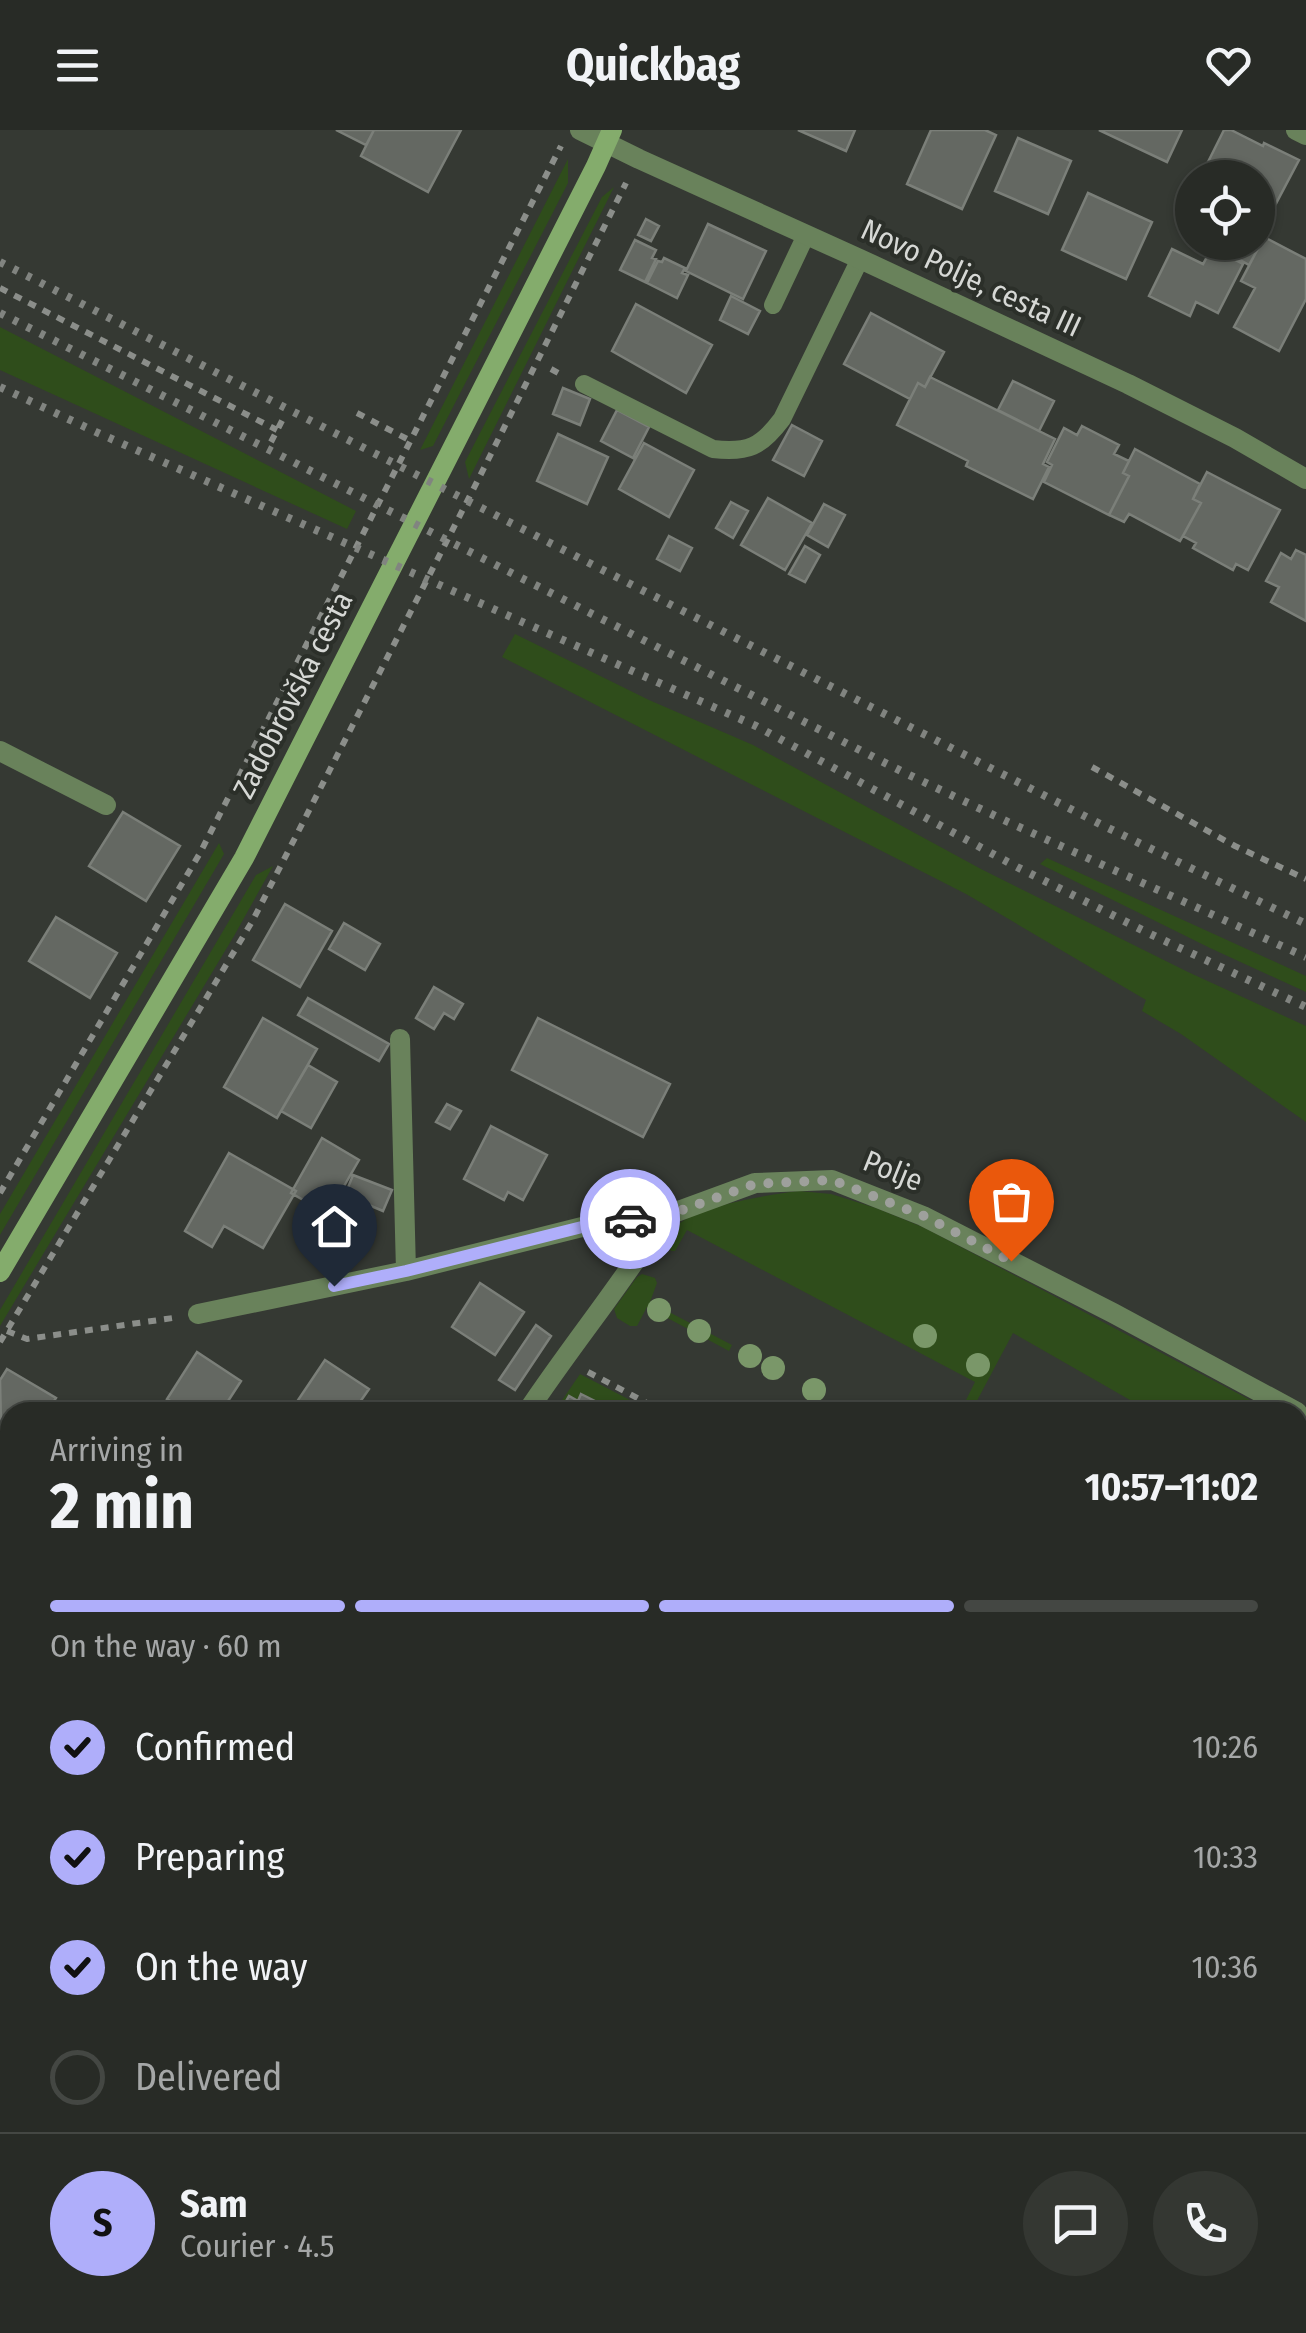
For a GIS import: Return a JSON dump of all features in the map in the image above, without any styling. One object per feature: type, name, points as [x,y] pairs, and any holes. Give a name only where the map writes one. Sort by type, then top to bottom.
[{"type":"main road","name":"Zadobrovška cesta","points":[[0,1272],[244,858],[609,137]]},
{"type":"street","name":"Novo Polje, cesta III","points":[[580,130],[609,137],[1128,384],[1306,478]]},
{"type":"street","points":[[1296,130],[1306,135]]},
{"type":"street","points":[[0,751],[106,805]]},
{"type":"street","points":[[400,1039],[406,1271]]},
{"type":"street","name":"Polje","points":[[198,1314],[406,1271],[606,1221],[665,1216],[755,1184],[832,1180],[924,1216],[1113,1312],[1277,1402]]},
{"type":"street","points":[[534,1402],[665,1216]]},
{"type":"lane","points":[[773,305],[806,234]]},
{"type":"lane","points":[[584,384],[713,449],[733,451],[758,445],[782,419],[860,259]]},
{"type":"path","name":"Zadobrovška cesta","points":[[0,1193],[200,854],[561,144]]},
{"type":"path","points":[[0,288],[277,430]]},
{"type":"path","points":[[357,413],[411,441]]},
{"type":"path","points":[[271,442],[284,417]]},
{"type":"path","points":[[1092,766],[1236,846],[1306,879]]},
{"type":"path","points":[[0,1342],[17,1314]]},
{"type":"path","points":[[7,1332],[27,1339],[198,1314]]},
{"type":"path","points":[[578,1367],[645,1402]]},
{"type":"green space","points":[[568,159],[568,183],[433,446],[420,450]]},
{"type":"green space","points":[[614,187],[469,479],[465,462],[602,197]]},
{"type":"green space","points":[[0,327],[356,511],[347,529],[0,370]]},
{"type":"green space","points":[[515,634],[649,700],[753,745],[981,869],[1306,1026],[1306,1122],[1142,1011],[1146,1000],[966,894],[502,657]]},
{"type":"green space","points":[[219,843],[224,854],[0,1235],[0,1214]]},
{"type":"green space","points":[[1047,858],[1306,976],[1306,992],[1040,864]]},
{"type":"green space","points":[[273,866],[0,1326],[0,1310],[256,875]]},
{"type":"green space","points":[[799,1191],[831,1194],[876,1208],[925,1228],[1254,1402],[1134,1402],[1013,1333],[976,1402],[965,1402],[975,1382],[687,1230],[675,1251],[671,1251],[669,1237],[678,1225],[695,1215],[742,1200]]},
{"type":"green space","points":[[642,1274],[655,1278],[657,1283],[650,1302],[732,1345],[729,1351],[647,1307],[637,1326],[617,1318],[614,1309]]},
{"type":"green space","points":[[580,1374],[634,1402],[598,1402],[582,1394],[578,1401],[569,1396],[561,1402]]},
{"type":"building","points":[[336,130],[374,130],[366,145]]},
{"type":"building","points":[[374,130],[461,130],[428,192],[361,156]]},
{"type":"building","points":[[798,130],[855,130],[846,151]]},
{"type":"building","points":[[931,130],[985,130],[996,135],[962,209],[907,184]]},
{"type":"building","points":[[1099,130],[1182,130],[1167,162]]},
{"type":"building","points":[[1224,130],[1231,130],[1299,160],[1275,206],[1275,160],[1209,160]]},
{"type":"building","points":[[1018,138],[1071,161],[1048,214],[995,191]]},
{"type":"building","points":[[1088,193],[1152,222],[1126,279],[1062,250]]},
{"type":"building","points":[[646,219],[659,226],[651,241],[638,235]]},
{"type":"building","points":[[708,224],[766,251],[743,299],[686,271]]},
{"type":"building","points":[[635,240],[656,250],[645,282],[620,270]]},
{"type":"building","points":[[1275,243],[1306,259],[1306,299],[1279,351],[1234,327],[1255,288],[1241,281],[1252,260],[1275,260]]},
{"type":"building","points":[[1172,249],[1175,260],[1203,264],[1205,260],[1235,260],[1243,264],[1218,313],[1196,302],[1190,316],[1149,296]]},
{"type":"building","points":[[664,258],[685,268],[682,273],[688,275],[677,298],[647,283],[658,261]]},
{"type":"building","points":[[731,296],[760,311],[748,334],[720,320]]},
{"type":"building","points":[[636,304],[712,345],[686,393],[612,351]]},
{"type":"building","points":[[871,313],[944,352],[925,387],[918,383],[910,399],[844,364]]},
{"type":"building","points":[[930,377],[1055,439],[1043,464],[1049,467],[1033,499],[966,466],[968,461],[897,425],[918,383],[925,387]]},
{"type":"building","points":[[1013,381],[1054,401],[1039,431],[998,410]]},
{"type":"building","points":[[563,388],[590,399],[580,425],[553,414]]},
{"type":"building","points":[[617,410],[649,427],[633,458],[601,441]]},
{"type":"building","points":[[792,425],[822,441],[804,476],[773,460]]},
{"type":"building","points":[[1082,426],[1119,445],[1114,454],[1129,461],[1123,473],[1129,476],[1109,515],[1044,482],[1052,465],[1047,462],[1064,428],[1077,435]]},
{"type":"building","points":[[558,434],[608,457],[587,504],[537,481]]},
{"type":"building","points":[[644,443],[694,470],[669,517],[619,489]]},
{"type":"building","points":[[1135,449],[1200,484],[1193,499],[1201,503],[1180,541],[1129,514],[1124,522],[1109,515],[1129,476],[1123,473]]},
{"type":"building","points":[[1207,472],[1280,510],[1248,570],[1236,564],[1233,570],[1193,548],[1196,543],[1183,536],[1201,503],[1193,499]]},
{"type":"building","points":[[768,498],[812,523],[785,570],[741,545]]},
{"type":"building","points":[[731,502],[748,511],[733,538],[716,528]]},
{"type":"building","points":[[824,504],[845,515],[828,547],[807,535]]},
{"type":"building","points":[[669,536],[692,548],[680,571],[657,559]]},
{"type":"building","points":[[805,546],[820,555],[805,582],[789,574]]},
{"type":"building","points":[[1296,550],[1306,555],[1306,621],[1271,602],[1279,587],[1266,581],[1281,553],[1291,559]]},
{"type":"building","points":[[123,812],[180,846],[146,901],[89,866]]},
{"type":"building","points":[[285,904],[332,931],[300,987],[253,960]]},
{"type":"building","points":[[56,917],[117,953],[90,998],[29,961]]},
{"type":"building","points":[[344,923],[380,944],[365,970],[329,949]]},
{"type":"building","points":[[434,987],[463,1004],[454,1019],[444,1013],[434,1029],[416,1018]]},
{"type":"building","points":[[308,998],[389,1044],[379,1061],[298,1015]]},
{"type":"building","points":[[263,1018],[317,1049],[277,1118],[224,1087]]},
{"type":"building","points":[[538,1018],[670,1084],[643,1137],[512,1070]]},
{"type":"building","points":[[308,1065],[337,1082],[311,1128],[281,1111]]},
{"type":"building","points":[[447,1104],[461,1111],[450,1129],[436,1122]]},
{"type":"building","points":[[491,1126],[547,1155],[523,1200],[508,1192],[504,1200],[464,1179]]},
{"type":"building","points":[[322,1138],[359,1160],[328,1214],[291,1193]]},
{"type":"building","points":[[229,1153],[296,1191],[263,1248],[224,1226],[212,1247],[185,1231]]},
{"type":"building","points":[[353,1175],[392,1190],[383,1211],[345,1195]]},
{"type":"building","points":[[480,1283],[524,1312],[495,1355],[452,1327]]},
{"type":"building","points":[[536,1325],[551,1336],[515,1390],[499,1380]]},
{"type":"building","points":[[197,1352],[241,1381],[227,1402],[167,1399]]},
{"type":"building","points":[[325,1360],[369,1389],[360,1402],[297,1402]]},
{"type":"building","points":[[7,1369],[56,1398],[53,1402],[1,1402],[0,1380]]},
{"type":"building","points":[[581,1394],[597,1402],[566,1402],[569,1396],[578,1401]]},
{"type":"railway","points":[[0,262],[1102,825],[1306,924]]},
{"type":"railway","points":[[0,313],[905,773],[1306,957]]},
{"type":"railway","points":[[0,387],[756,726],[1017,867],[1306,1007]]},
{"type":"way so far","points":[[630,1219],[665,1216],[755,1184],[832,1180],[924,1216],[1011,1261]]},
{"type":"route","points":[[334,1286],[606,1221],[630,1219]]}]
